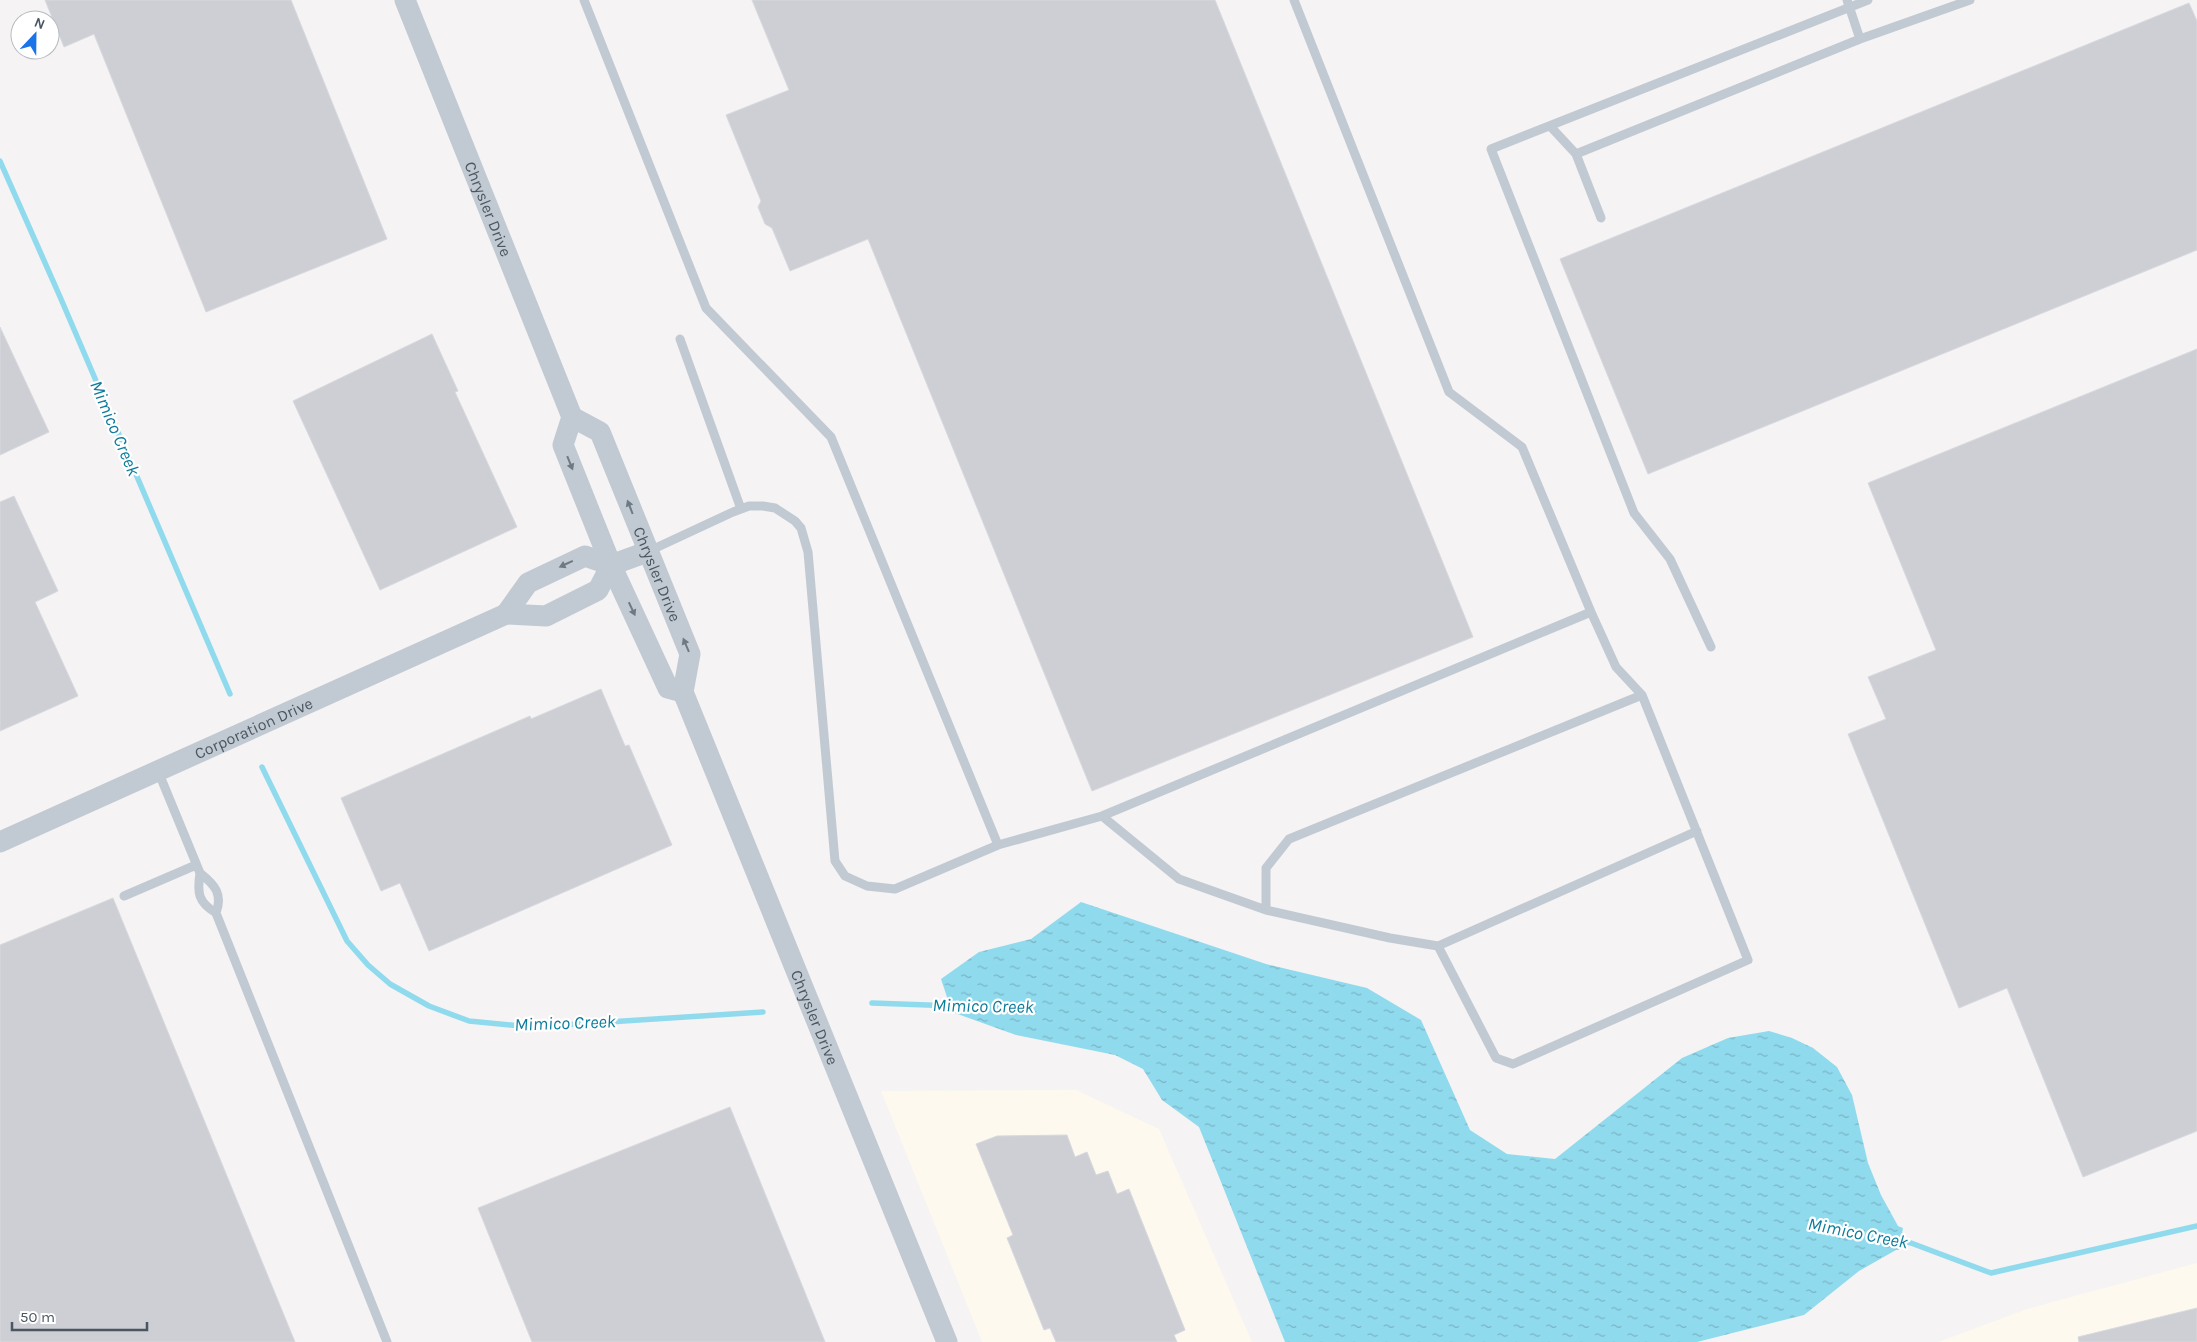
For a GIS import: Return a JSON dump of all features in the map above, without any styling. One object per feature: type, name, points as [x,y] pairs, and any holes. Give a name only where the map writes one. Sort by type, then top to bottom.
[{"type":"street","name":"Chrysler Drive","points":[[405,0],[572,417],[600,432],[647,552],[690,654],[683,692],[947,1342]]},
{"type":"street","points":[[572,417],[562,446],[611,565],[668,688],[683,692]]},
{"type":"street","points":[[506,614],[528,582],[585,556],[611,565],[647,552]]},
{"type":"street","name":"Corporation Drive","points":[[0,842],[506,614],[546,616],[598,590],[611,565]]},
{"type":"lane","points":[[584,0],[706,308],[831,437],[998,845]]},
{"type":"lane","points":[[1294,0],[1449,392],[1522,446],[1616,667],[1642,695],[1748,960],[1513,1064],[1496,1058],[1438,946]]},
{"type":"lane","points":[[1711,647],[1670,559],[1634,513],[1491,149],[1848,4],[1868,0]]},
{"type":"lane","points":[[1576,154],[1860,39],[1970,0]]},
{"type":"lane","points":[[1848,4],[1860,39]]},
{"type":"lane","points":[[1550,126],[1576,154],[1601,218]]},
{"type":"lane","points":[[680,339],[741,509]]},
{"type":"lane","points":[[647,552],[749,506],[775,508],[795,521],[805,539],[835,861],[845,876],[867,886],[895,889],[998,845],[1102,816],[1591,612]]},
{"type":"lane","points":[[1266,910],[1266,868],[1289,839],[1642,695]]},
{"type":"lane","points":[[158,771],[198,869],[212,882],[220,899],[216,913],[387,1342]]},
{"type":"lane","points":[[1102,816],[1179,879],[1266,910],[1390,938],[1438,946],[1697,831]]},
{"type":"lane","points":[[124,896],[198,869]]},
{"type":"lane","points":[[198,869],[197,889],[204,906],[216,913]]},
{"type":"shaded area","points":[[1076,1090],[1159,1129],[1252,1342],[982,1342],[881,1091]]},
{"type":"shaded area","points":[[2197,1263],[2197,1342],[1938,1342],[2030,1308]]},
{"type":"water","points":[[1081,902],[1266,964],[1367,988],[1421,1020],[1470,1130],[1507,1154],[1555,1159],[1682,1058],[1728,1038],[1769,1031],[1792,1038],[1813,1048],[1837,1067],[1852,1095],[1868,1163],[1881,1195],[1898,1226],[1903,1228],[1899,1250],[1859,1271],[1804,1315],[1697,1342],[1285,1342],[1199,1127],[1162,1100],[1143,1069],[1115,1055],[1016,1035],[952,1012],[941,979],[979,952],[1031,939]]},
{"type":"building","points":[[45,0],[291,0],[387,239],[206,312],[94,34],[64,47],[60,37],[60,10],[49,10]]},
{"type":"building","points":[[752,0],[1215,0],[1473,637],[1092,791],[868,239],[790,271],[772,228],[765,224],[758,207],[761,201],[726,115],[789,90]]},
{"type":"building","points":[[2189,3],[2197,21],[2197,250],[1648,474],[1560,259]]},
{"type":"building","points":[[0,327],[49,432],[0,455]]},
{"type":"building","points":[[432,334],[458,391],[455,392],[517,527],[380,590],[293,401]]},
{"type":"building","points":[[2197,349],[2197,1131],[2083,1177],[2007,988],[1959,1008],[1848,734],[1886,719],[1868,677],[1936,650],[1868,483]]},
{"type":"building","points":[[14,496],[58,591],[35,602],[78,696],[0,731],[0,502]]},
{"type":"building","points":[[601,689],[625,746],[629,745],[672,845],[429,951],[400,883],[381,891],[341,798],[530,716],[531,719]]},
{"type":"building","points":[[113,898],[295,1342],[0,1342],[0,945]]},
{"type":"building","points":[[730,1107],[825,1342],[532,1342],[478,1208]]},
{"type":"building","points":[[1067,1135],[1075,1157],[1087,1152],[1096,1175],[1108,1171],[1117,1194],[1129,1189],[1185,1330],[1174,1335],[1177,1342],[1056,1342],[1050,1328],[1044,1330],[1007,1238],[1013,1235],[976,1144],[997,1136]]},
{"type":"building","points":[[2197,1308],[2197,1342],[2079,1342],[2078,1337]]},
{"type":"waterway","name":"Mimico Creek","points":[[0,161],[230,694]]},
{"type":"waterway","name":"Mimico Creek","points":[[262,767],[347,941],[368,965],[390,984],[429,1006],[469,1021],[531,1027],[763,1012]]},
{"type":"waterway","name":"Mimico Creek","points":[[872,1003],[955,1006]]},
{"type":"waterway","name":"Mimico Creek","points":[[1894,1239],[1911,1243],[1991,1273],[2197,1226]]}]
